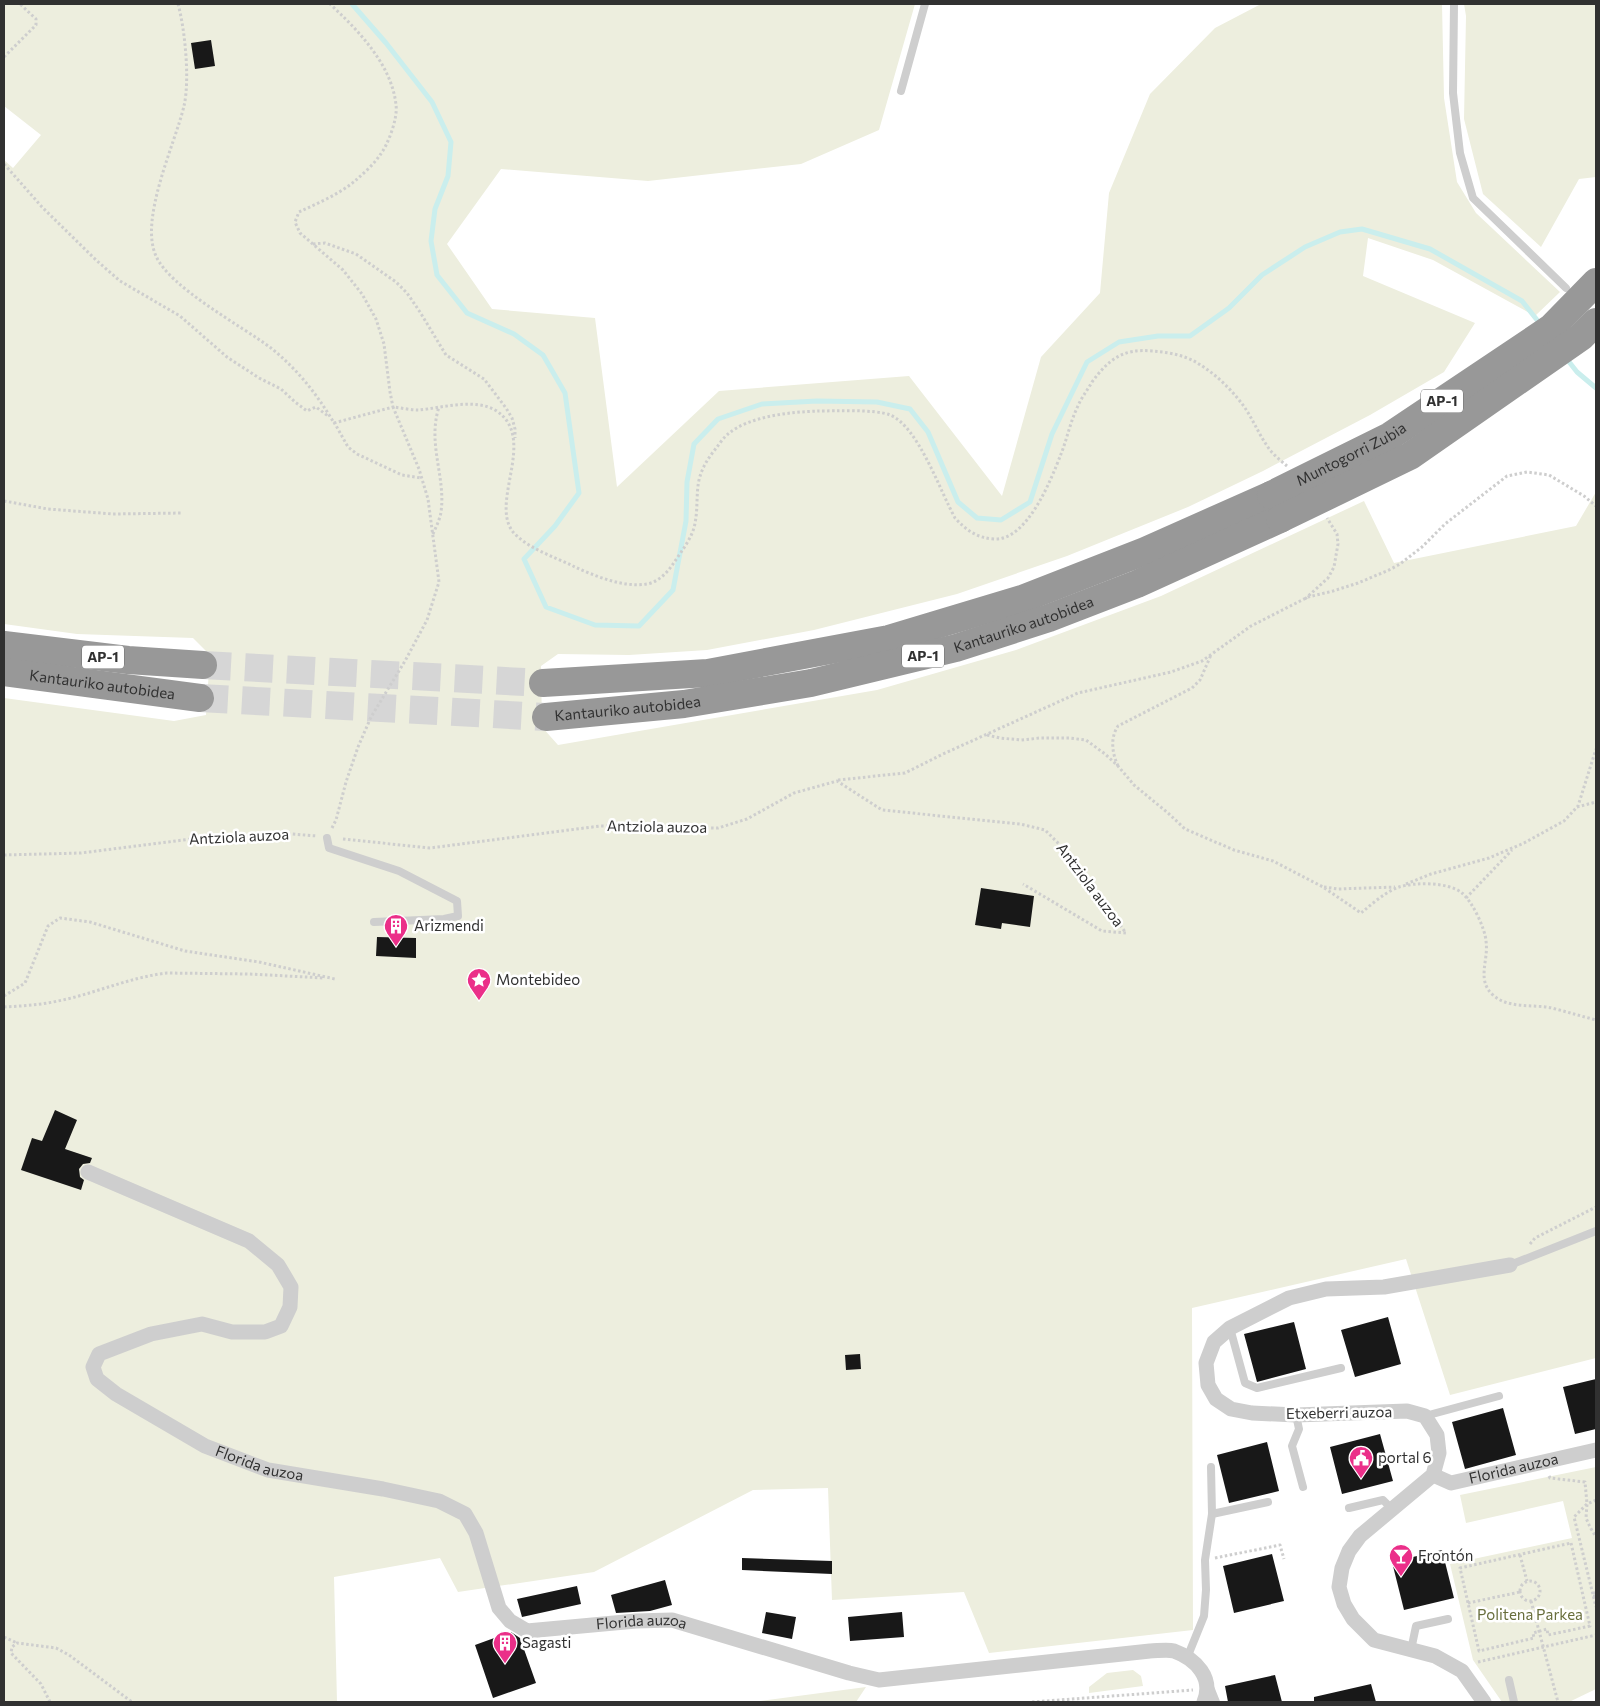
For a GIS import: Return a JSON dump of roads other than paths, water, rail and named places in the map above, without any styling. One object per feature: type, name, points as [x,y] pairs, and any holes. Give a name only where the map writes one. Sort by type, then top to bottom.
[{"type":"highway","name":"Muntogorri Zubia","points":[[1276,507],[1390,436],[1551,328],[1596,282]]},
{"type":"highway","name":"Muntogorri Zubia","points":[[1276,507],[1410,456],[1581,337],[1596,322]]},
{"type":"highway","name":"Kantauriko autobidea","points":[[544,683],[708,673],[889,639],[1022,599],[1145,551],[1276,507]]},
{"type":"highway","name":"Kantauriko autobidea","points":[[546,716],[684,704],[811,683],[956,648],[1049,618],[1137,584],[1276,507]]},
{"type":"highway","name":"Kantauriko autobidea","points":[[4,645],[128,660],[203,665]]},
{"type":"highway","name":"Kantauriko autobidea","points":[[4,672],[200,698]]},
{"type":"street","name":"Florida auzoa","points":[[88,1172],[249,1241],[278,1265],[291,1286],[290,1307],[281,1326],[265,1332],[232,1332],[202,1324],[151,1334],[99,1354],[92,1367],[97,1378],[116,1394],[206,1446],[268,1470],[383,1489],[439,1501],[465,1514],[476,1533],[499,1608],[510,1621],[527,1631],[636,1621],[672,1620],[849,1673],[879,1680],[1150,1651],[1172,1651],[1187,1658]]},
{"type":"street","name":"Etxeberri auzoa","points":[[1424,1416],[1407,1411],[1296,1415],[1252,1413],[1231,1409],[1216,1399],[1208,1385],[1206,1363],[1214,1342],[1230,1328],[1289,1298],[1326,1289],[1384,1287],[1516,1262]]},
{"type":"street","points":[[1424,1416],[1438,1435],[1439,1453],[1433,1475],[1360,1536],[1348,1551],[1342,1568],[1339,1587],[1344,1604],[1353,1619],[1374,1640],[1435,1656],[1462,1671],[1484,1702]]},
{"type":"street","name":"Florida auzoa","points":[[1433,1475],[1451,1483],[1596,1450]]},
{"type":"street","points":[[1187,1658],[1199,1666],[1205,1690]]},
{"type":"lane","points":[[901,92],[925,4]]},
{"type":"lane","points":[[1454,4],[1453,93],[1460,153],[1473,198],[1566,288]]},
{"type":"lane","points":[[327,838],[328,848],[399,871],[457,901],[458,916],[444,919],[374,922]]},
{"type":"lane","points":[[1516,1262],[1596,1231]]},
{"type":"lane","points":[[1230,1328],[1245,1384],[1257,1388],[1341,1368]]},
{"type":"lane","points":[[1424,1416],[1499,1396]]},
{"type":"lane","points":[[1296,1415],[1299,1429],[1292,1446],[1304,1487]]},
{"type":"lane","points":[[1187,1658],[1204,1616],[1206,1590],[1204,1560],[1212,1514],[1211,1466]]},
{"type":"lane","points":[[1349,1508],[1383,1500],[1392,1509]]},
{"type":"lane","points":[[1212,1514],[1268,1502]]},
{"type":"lane","points":[[1410,1650],[1416,1626],[1448,1619]]},
{"type":"lane","points":[[1509,1680],[1514,1702]]},
{"type":"lane","points":[[1205,1690],[1216,1702]]},
{"type":"waterway","points":[[352,4],[386,43],[432,102],[451,142],[448,176],[435,209],[431,241],[437,275],[467,313],[514,334],[543,355],[565,393],[579,493],[555,526],[524,559],[546,607],[595,625],[639,626],[673,590],[686,521],[687,482],[694,444],[718,419],[762,404],[817,401],[877,402],[910,409],[928,432],[958,502],[977,518],[1001,520],[1030,502],[1052,434],[1087,362],[1119,342],[1158,336],[1190,336],[1229,308],[1262,275],[1305,247],[1340,232],[1362,229],[1430,249],[1522,301],[1541,325]]},
{"type":"waterway","points":[[1566,358],[1577,372],[1596,388]]},
{"type":"tunnel","points":[[203,665],[543,683]]},
{"type":"tunnel","points":[[200,698],[546,717]]},
{"type":"place","name":"Arizmendi","points":[[396,947]]},
{"type":"place","name":"Montebideo","points":[[479,1001]]},
{"type":"place","name":"portal 6","points":[[1361,1479]]},
{"type":"place","name":"Frontón","points":[[1401,1577]]},
{"type":"place","name":"Sagasti","points":[[505,1664]]},
{"type":"park label","name":"Politena Parkea","points":[[1530,1615]]}]
